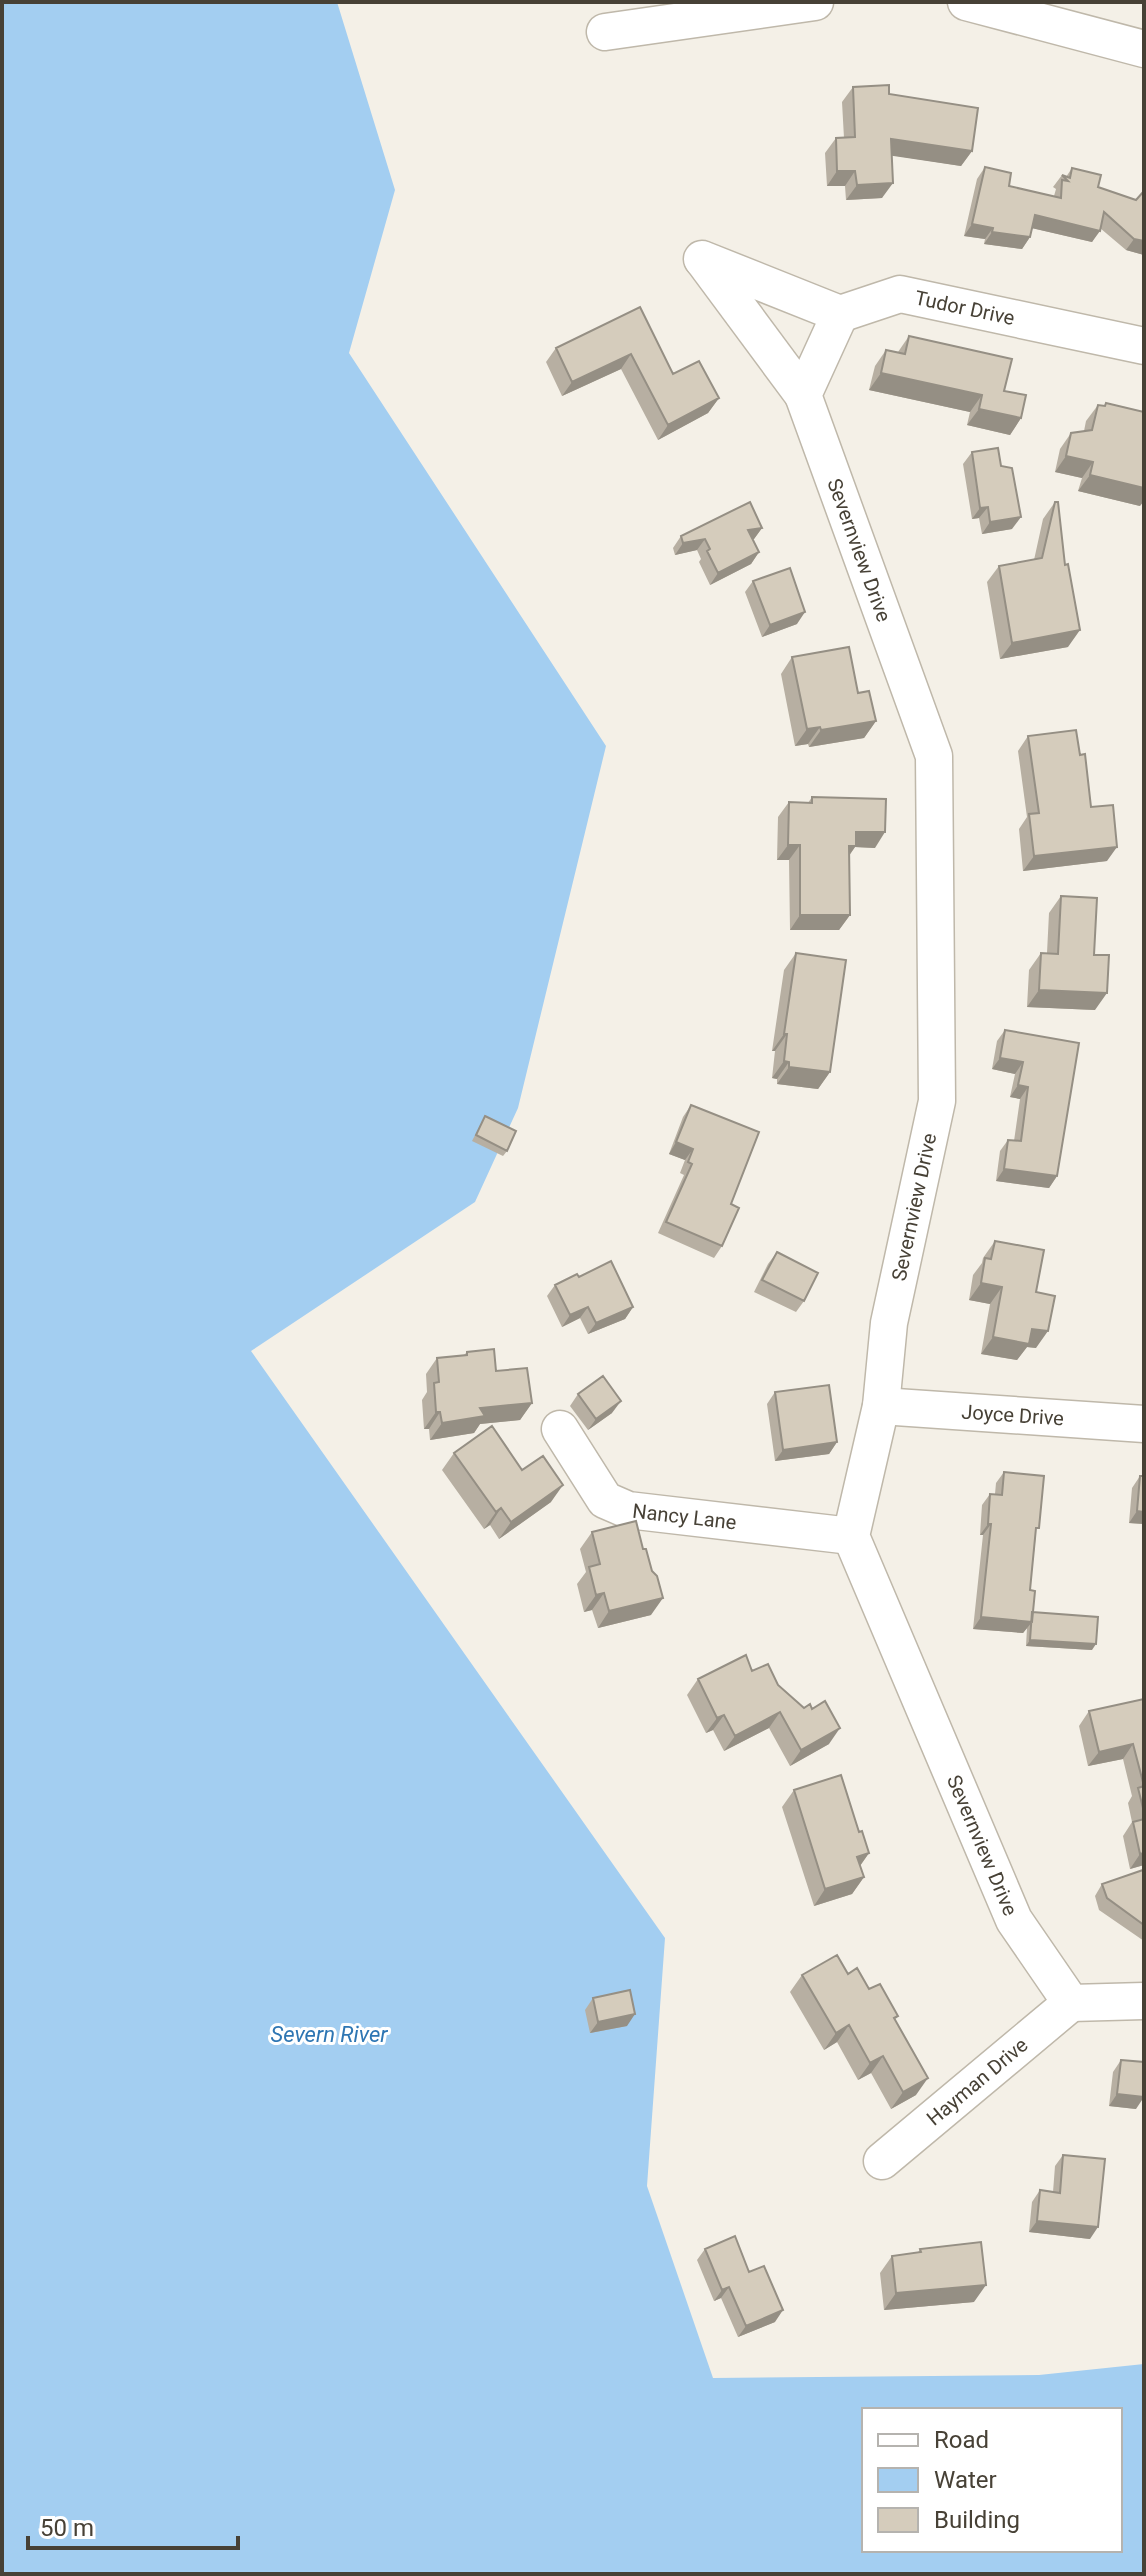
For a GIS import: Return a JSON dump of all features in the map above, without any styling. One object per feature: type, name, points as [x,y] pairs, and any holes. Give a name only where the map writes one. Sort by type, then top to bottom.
[{"type":"street","points":[[605,32],[815,2]]},
{"type":"street","points":[[966,2],[1144,49]]},
{"type":"street","name":"Severnview Drive","points":[[840,314],[702,259],[803,395],[934,756],[937,1101],[889,1323],[881,1406],[851,1536],[1014,1920],[1071,2003]]},
{"type":"street","name":"Tudor Drive","points":[[840,314],[900,294],[1144,346]]},
{"type":"street","points":[[803,395],[840,314]]},
{"type":"street","name":"Joyce Drive","points":[[881,1406],[1144,1424]]},
{"type":"street","name":"Nancy Lane","points":[[560,1429],[605,1500],[628,1510],[851,1536]]},
{"type":"street","points":[[1071,2003],[1144,2001]]},
{"type":"street","name":"Hayman Drive","points":[[882,2161],[1071,2003]]},
{"type":"water","name":"Severn River","points":[[2,2],[337,2],[395,190],[349,353],[606,746],[518,1108],[475,1202],[251,1351],[665,1938],[647,2186],[713,2378],[1039,2375],[1144,2364],[1144,2574],[2,2574]]},
{"type":"building","points":[[889,85],[889,94],[978,108],[972,151],[891,139],[893,183],[857,185],[855,171],[837,171],[836,138],[855,137],[853,87]]},
{"type":"building","points":[[985,167],[1011,173],[1009,186],[1061,198],[1062,180],[1068,181],[1062,175],[1070,178],[1072,168],[1101,175],[1098,187],[1136,200],[1144,191],[1144,241],[1134,239],[1104,212],[1100,231],[1035,215],[1030,237],[992,232],[993,228],[972,224]]},
{"type":"building","points":[[640,307],[673,374],[699,361],[719,398],[668,425],[631,354],[572,382],[556,348]]},
{"type":"building","points":[[909,336],[1012,359],[1004,391],[1026,395],[1021,418],[979,409],[982,395],[881,373],[886,350],[905,354]]},
{"type":"building","points":[[1106,403],[1144,412],[1144,488],[1090,475],[1093,462],[1066,456],[1071,433],[1092,430],[1098,405],[1105,406]]},
{"type":"building","points":[[998,448],[1001,466],[1012,468],[1021,517],[990,522],[988,507],[980,508],[972,452]]},
{"type":"building","points":[[750,502],[762,528],[748,530],[759,552],[718,573],[707,551],[710,549],[705,539],[683,543],[681,536]]},
{"type":"building","points":[[1055,502],[1058,502],[1065,565],[1068,564],[1080,630],[1012,643],[999,566],[1042,558]]},
{"type":"building","points":[[790,568],[805,612],[770,625],[753,581]]},
{"type":"building","points":[[849,647],[858,693],[869,691],[876,721],[821,730],[820,727],[807,729],[792,657]]},
{"type":"building","points":[[1076,730],[1080,755],[1085,754],[1091,807],[1113,805],[1117,847],[1034,856],[1029,814],[1039,813],[1028,736]]},
{"type":"building","points":[[812,797],[886,799],[885,832],[856,832],[856,846],[849,846],[850,915],[800,915],[800,845],[788,845],[789,802],[812,803]]},
{"type":"building","points":[[1061,896],[1097,898],[1094,955],[1109,955],[1107,993],[1039,990],[1041,953],[1058,954]]},
{"type":"building","points":[[796,953],[846,960],[830,1072],[789,1067],[789,1062],[784,1061],[787,1034],[784,1034]]},
{"type":"building","points":[[1005,1030],[1079,1043],[1057,1176],[1004,1169],[1008,1140],[1021,1141],[1028,1087],[1018,1085],[1023,1062],[1000,1058]]},
{"type":"building","points":[[691,1105],[759,1132],[731,1204],[739,1208],[722,1246],[666,1222],[692,1164],[688,1162],[693,1149],[676,1142]]},
{"type":"building","points":[[485,1116],[516,1131],[507,1151],[476,1135]]},
{"type":"building","points":[[995,1241],[1044,1250],[1036,1292],[1055,1296],[1048,1331],[1032,1329],[1029,1344],[993,1337],[1002,1287],[981,1283],[985,1258],[991,1259]]},
{"type":"building","points":[[777,1252],[818,1273],[804,1301],[762,1280]]},
{"type":"building","points":[[611,1261],[633,1307],[596,1323],[588,1307],[570,1315],[555,1285]]},
{"type":"building","points":[[494,1349],[496,1371],[527,1368],[532,1403],[480,1408],[485,1416],[442,1423],[440,1412],[436,1412],[434,1383],[439,1382],[437,1358]]},
{"type":"building","points":[[603,1376],[621,1401],[596,1419],[578,1394]]},
{"type":"building","points":[[829,1385],[837,1442],[783,1450],[775,1392]]},
{"type":"building","points":[[492,1426],[522,1470],[543,1456],[563,1485],[511,1522],[501,1508],[496,1512],[454,1453]]},
{"type":"building","points":[[1004,1472],[1044,1476],[1030,1590],[1035,1591],[1032,1622],[981,1617],[991,1524],[988,1524],[990,1494],[1002,1495]]},
{"type":"building","points":[[1140,1476],[1144,1476],[1144,1512],[1137,1511]]},
{"type":"building","points":[[636,1521],[643,1549],[646,1549],[663,1598],[609,1611],[604,1593],[596,1595],[589,1567],[600,1564],[592,1532]]},
{"type":"building","points":[[1032,1612],[1098,1617],[1096,1644],[1030,1640]]},
{"type":"building","points":[[746,1655],[752,1671],[768,1664],[778,1685],[804,1708],[810,1704],[812,1709],[825,1701],[840,1728],[801,1750],[780,1712],[735,1736],[724,1715],[717,1718],[698,1679]]},
{"type":"building","points":[[1144,1699],[1144,1786],[1133,1744],[1099,1752],[1089,1711]]},
{"type":"building","points":[[841,1775],[869,1853],[857,1857],[864,1877],[825,1889],[794,1790]]},
{"type":"building","points":[[1144,1786],[1144,1812],[1138,1788]]},
{"type":"building","points":[[1144,1819],[1144,1853],[1140,1854],[1133,1822]]},
{"type":"building","points":[[1143,1870],[1144,1925],[1107,1898],[1102,1884]]},
{"type":"building","points":[[837,1955],[848,1974],[857,1968],[869,1989],[880,1984],[898,2016],[894,2018],[928,2078],[903,2092],[883,2056],[870,2063],[849,2025],[836,2033],[802,1975]]},
{"type":"building","points":[[630,1990],[635,2014],[598,2022],[593,1998]]},
{"type":"building","points":[[1121,2060],[1144,2062],[1144,2097],[1117,2094]]},
{"type":"building","points":[[1063,2155],[1105,2159],[1098,2227],[1037,2221],[1040,2190],[1060,2193]]},
{"type":"building","points":[[735,2236],[749,2272],[764,2266],[783,2310],[746,2326],[729,2287],[722,2290],[705,2249]]},
{"type":"building","points":[[981,2242],[986,2285],[896,2293],[892,2256],[921,2252],[920,2249]]}]
